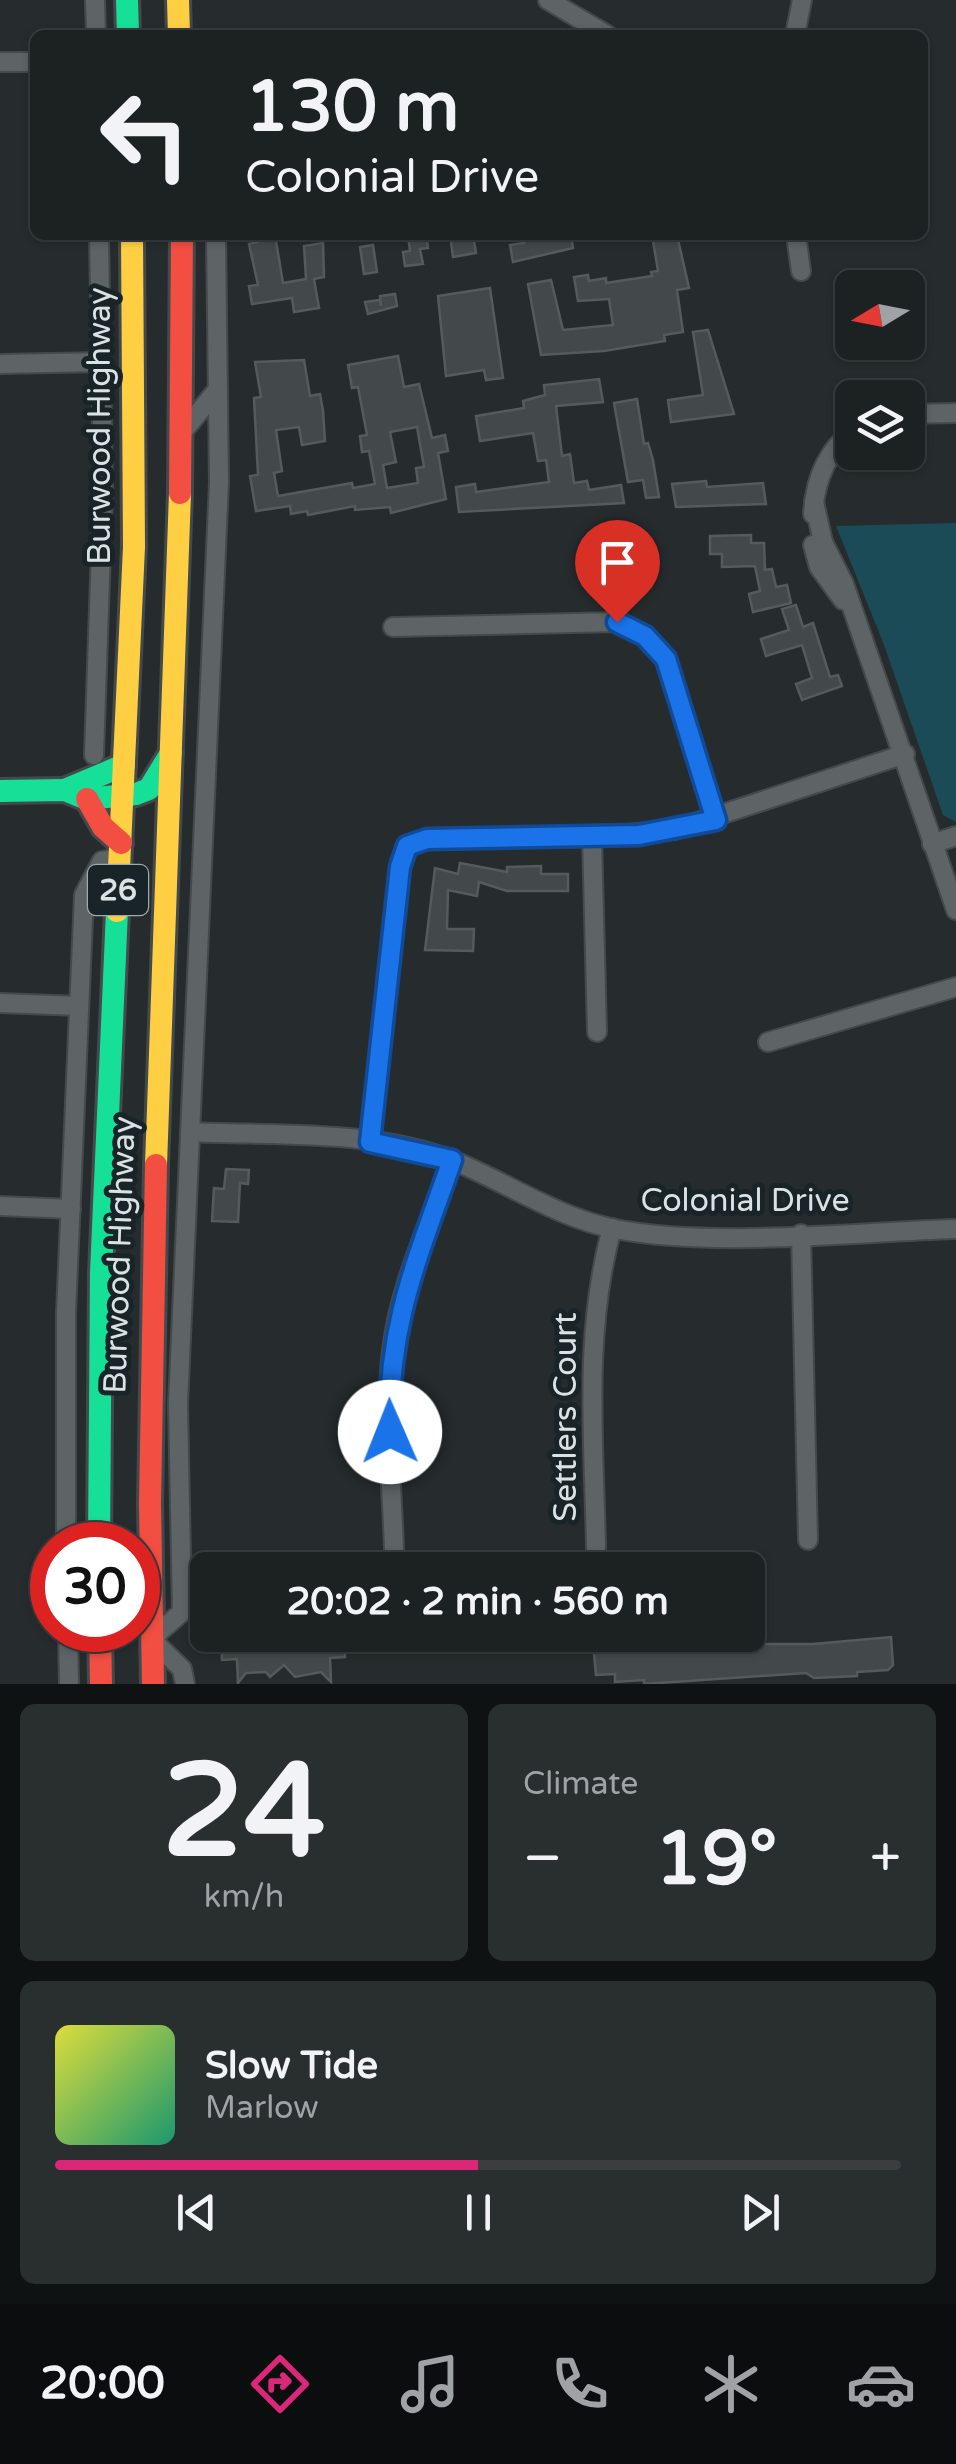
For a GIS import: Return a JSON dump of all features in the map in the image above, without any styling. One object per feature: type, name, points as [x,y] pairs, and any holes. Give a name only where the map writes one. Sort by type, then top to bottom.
[{"type":"main road","points":[[127,0],[128,30]]},
{"type":"main road","points":[[178,0],[178,30]]},
{"type":"main road","name":"Burwood Highway","points":[[99,1522],[101,1273],[134,530],[132,240]]},
{"type":"main road","name":"Burwood Highway","points":[[149,1522],[148,1426],[184,430],[182,240]]},
{"type":"main road","points":[[0,791],[123,796],[149,789],[173,750]]},
{"type":"main road","points":[[76,794],[125,753]]},
{"type":"main road","points":[[76,794],[120,849],[170,848]]},
{"type":"main road","points":[[100,1652],[101,1684]]},
{"type":"main road","name":"Burwood Highway","points":[[151,1652],[152,1684]]},
{"type":"street","points":[[95,0],[96,30]]},
{"type":"street","points":[[548,0],[599,30]]},
{"type":"street","points":[[795,30],[802,0]]},
{"type":"street","points":[[0,62],[30,62]]},
{"type":"street","name":"Burwood Highway","points":[[94,756],[102,362],[99,240]]},
{"type":"street","name":"Burwood Highway","points":[[160,1631],[182,1612],[178,1404],[219,500],[216,240]]},
{"type":"street","points":[[797,240],[801,272]]},
{"type":"street","points":[[0,364],[102,362]]},
{"type":"street","points":[[184,430],[218,389]]},
{"type":"street","points":[[925,414],[956,413]]},
{"type":"street","points":[[835,450],[829,456],[814,502],[815,555],[852,612],[905,754],[932,844],[948,864],[956,910]]},
{"type":"street","points":[[393,627],[617,622],[645,636],[666,659],[716,820]]},
{"type":"street","points":[[96,714],[125,753]]},
{"type":"street","points":[[370,1142],[400,867],[407,846],[427,839],[639,835],[716,820],[905,754]]},
{"type":"street","points":[[932,844],[956,836]]},
{"type":"street","points":[[592,837],[596,1032]]},
{"type":"street","name":"Burwood Highway","points":[[66,1522],[66,1314],[86,886],[102,861],[120,849]]},
{"type":"street","points":[[168,873],[200,912]]},
{"type":"street","points":[[768,1042],[956,986]]},
{"type":"street","points":[[0,1004],[79,1006]]},
{"type":"street","name":"Colonial Drive","points":[[190,1132],[370,1142],[452,1160],[542,1206],[612,1228],[666,1236],[956,1229]]},
{"type":"street","points":[[394,1550],[389,1392],[392,1349],[402,1296],[452,1160]]},
{"type":"street","points":[[0,1206],[71,1209]]},
{"type":"street","name":"Settlers Court","points":[[596,1548],[591,1343],[597,1286],[612,1228]]},
{"type":"street","points":[[801,1234],[808,1540]]},
{"type":"street","points":[[148,1426],[178,1404]]},
{"type":"street","points":[[160,1647],[182,1668],[185,1684]]},
{"type":"street","points":[[68,1652],[69,1684]]},
{"type":"shaded area","points":[[956,523],[956,822],[943,815],[883,642],[836,526]]},
{"type":"building","points":[[276,240],[283,283],[306,279],[304,246],[323,243],[324,277],[314,279],[319,308],[294,312],[292,298],[252,304],[249,286],[258,285],[249,244]]},
{"type":"building","points":[[409,240],[427,240],[428,248],[420,249],[423,264],[405,266],[403,252],[410,251]]},
{"type":"building","points":[[451,240],[474,240],[476,253],[453,257]]},
{"type":"building","points":[[524,240],[572,240],[573,248],[513,262],[510,245]]},
{"type":"building","points":[[653,240],[678,240],[689,288],[677,290],[683,332],[664,335],[665,341],[604,351],[541,355],[528,284],[551,280],[563,330],[613,325],[609,299],[578,301],[574,277],[588,275],[589,281],[606,278],[606,283],[652,276],[651,272],[658,271]]},
{"type":"building","points":[[373,245],[377,272],[364,274],[360,247]]},
{"type":"building","points":[[490,288],[503,378],[486,380],[484,370],[446,376],[438,296]]},
{"type":"building","points":[[395,294],[397,306],[368,314],[365,302],[380,300],[381,306],[380,296]]},
{"type":"building","points":[[708,330],[734,414],[671,422],[668,400],[703,395],[693,332]]},
{"type":"building","points":[[398,356],[404,387],[419,384],[432,438],[445,435],[448,451],[438,453],[446,499],[391,513],[390,507],[355,510],[355,506],[308,515],[307,511],[291,514],[290,506],[256,511],[250,476],[258,475],[254,398],[261,397],[255,362],[304,360],[310,396],[320,394],[323,411],[325,441],[302,445],[299,427],[276,430],[282,471],[274,473],[278,496],[352,483],[353,488],[375,484],[369,451],[362,452],[360,436],[367,435],[358,387],[352,388],[348,365]],"holes":[[[417,427],[424,467],[416,468],[418,483],[387,488],[383,465],[396,462],[390,432]]]},
{"type":"building","points":[[599,379],[603,402],[556,406],[562,456],[570,454],[574,483],[587,481],[589,490],[621,485],[624,503],[459,512],[456,487],[475,484],[476,492],[549,482],[546,460],[538,461],[533,433],[480,441],[476,416],[524,408],[523,401],[545,395],[544,385]]},
{"type":"building","points":[[637,399],[644,444],[648,443],[653,460],[659,497],[646,498],[643,480],[628,482],[614,403]]},
{"type":"building","points":[[706,481],[707,487],[763,483],[766,504],[676,507],[672,484]]},
{"type":"building","points":[[751,535],[751,543],[764,543],[765,570],[772,569],[776,587],[787,585],[791,603],[753,612],[749,594],[760,591],[755,566],[722,567],[722,554],[710,554],[710,536]]},
{"type":"building","points":[[796,605],[803,627],[813,623],[830,677],[838,675],[842,686],[802,700],[796,684],[812,678],[802,645],[766,656],[761,639],[789,630],[782,609]]},
{"type":"building","points":[[460,863],[507,872],[507,867],[541,866],[541,874],[568,874],[568,891],[507,891],[479,882],[477,896],[448,890],[447,929],[474,929],[473,951],[425,950],[435,868],[458,874]]},
{"type":"building","points":[[226,1169],[249,1170],[248,1184],[240,1183],[238,1222],[212,1221],[214,1188],[224,1189]]},
{"type":"building","points":[[891,1637],[893,1665],[888,1670],[857,1672],[857,1676],[814,1678],[806,1673],[644,1684],[644,1680],[615,1682],[615,1674],[596,1675],[594,1652],[765,1652],[765,1644]]},
{"type":"building","points":[[222,1652],[345,1652],[345,1657],[330,1658],[331,1682],[321,1672],[295,1677],[284,1665],[270,1677],[266,1672],[246,1673],[238,1683],[237,1659],[222,1660]]},
{"type":"traffic: fast","points":[[127,0],[128,30]]},
{"type":"traffic: fast","points":[[0,791],[65,790],[87,799],[136,794],[149,789],[171,753]]},
{"type":"traffic: fast","points":[[65,790],[124,765]]},
{"type":"traffic: fast","points":[[99,1522],[101,1273],[117,911]]},
{"type":"traffic: slow","points":[[178,0],[179,30]]},
{"type":"traffic: slow","points":[[117,911],[134,547],[132,240]]},
{"type":"traffic: slow","points":[[156,1165],[180,493]]},
{"type":"traffic: jam","points":[[180,493],[182,240]]},
{"type":"traffic: jam","points":[[87,799],[103,827],[121,843]]},
{"type":"traffic: jam","points":[[153,1684],[150,1503],[156,1165]]},
{"type":"traffic: jam","points":[[100,1652],[101,1684]]},
{"type":"route","points":[[390,1432],[392,1349],[402,1296],[452,1160],[370,1142],[400,867],[407,846],[427,839],[639,835],[716,820],[666,659],[645,636],[617,622]]}]
